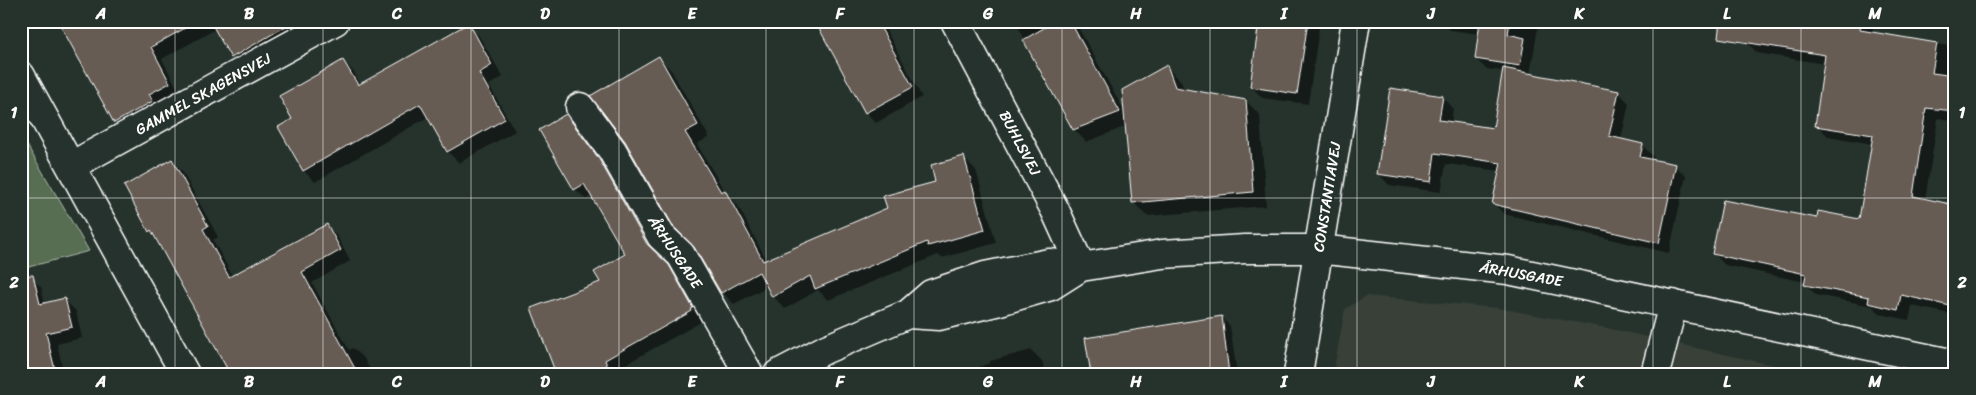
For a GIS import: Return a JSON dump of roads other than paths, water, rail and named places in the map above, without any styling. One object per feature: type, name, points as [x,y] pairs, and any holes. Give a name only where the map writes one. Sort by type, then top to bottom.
[{"type":"street","name":"GAMMEL SKAGENSVEJ","points":[[71,166],[334,21]]},
{"type":"street","name":"BUHLSVEJ","points":[[955,21],[1055,210],[1081,267]]},
{"type":"street","name":"CONSTANTIAVEJ","points":[[1298,374],[1356,21]]},
{"type":"street","points":[[21,76],[185,374]]},
{"type":"street","name":"ÅRHUSGADE","points":[[580,106],[612,150],[661,236],[681,255],[749,374]]},
{"type":"street","name":"ÅRHUSGADE","points":[[778,374],[826,349],[908,314],[939,316],[996,302],[1051,286],[1081,267],[1162,254],[1245,248],[1318,249],[1508,270],[1955,364]]},
{"type":"street","points":[[1655,374],[1673,304]]}]
